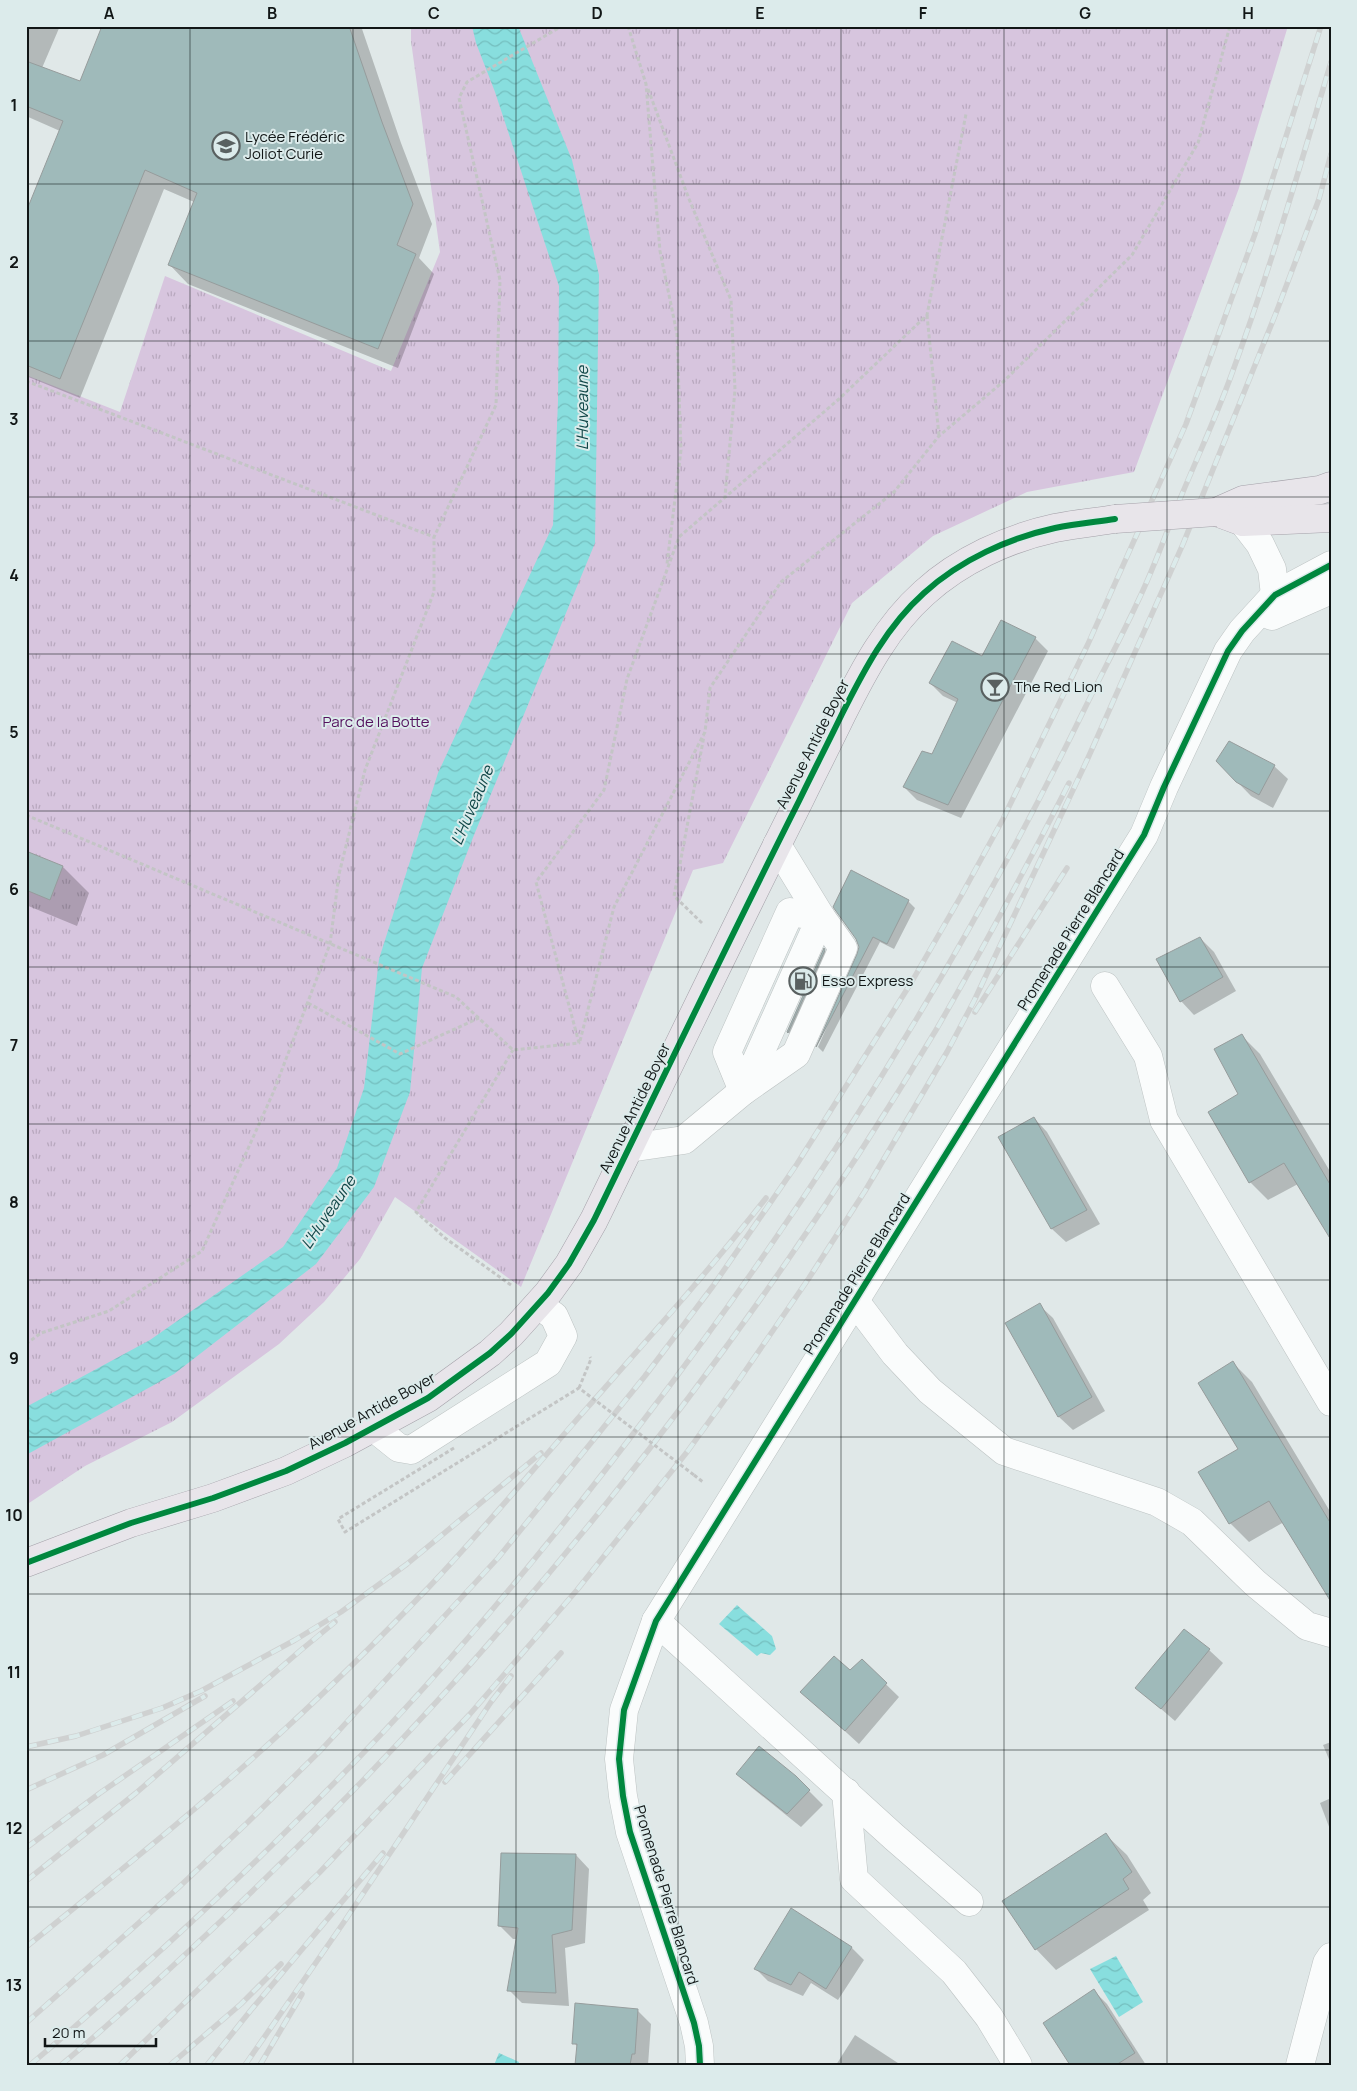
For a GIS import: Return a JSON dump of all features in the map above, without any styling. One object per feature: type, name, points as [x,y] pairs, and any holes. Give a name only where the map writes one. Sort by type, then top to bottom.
[{"type":"main road","name":"Avenue Antide Boyer","points":[[26,1563],[131,1523],[212,1498],[286,1471],[374,1428],[428,1398],[490,1353],[512,1334],[538,1305],[569,1264],[594,1220],[777,845],[865,670],[904,612],[949,572],[982,554],[1016,540],[1055,528],[1115,519],[1216,512],[1244,500],[1320,490],[1331,486]]},
{"type":"main road","name":"Avenue Antide Boyer","points":[[1216,512],[1243,522],[1331,518]]},
{"type":"street","points":[[1243,522],[1260,544],[1272,569],[1275,595]]},
{"type":"street","name":"Promenade Pierre Blancard","points":[[700,2065],[699,2046],[694,2023],[630,1832],[623,1796],[619,1759],[624,1710],[656,1621],[1144,835],[1164,787],[1228,650],[1242,631],[1275,595],[1331,565]]},
{"type":"street","name":"Promenade Pierre Blancard","points":[[1242,631],[1331,590]]},
{"type":"street","points":[[629,1148],[684,1140],[744,1091],[821,917],[777,845]]},
{"type":"street","points":[[1105,986],[1148,1056],[1164,1120],[1331,1402]]},
{"type":"street","points":[[855,1302],[895,1354],[930,1391],[1004,1451],[1157,1502],[1192,1522],[1255,1583],[1307,1626],[1331,1633]]},
{"type":"street","points":[[374,1428],[399,1448],[411,1450],[548,1364],[563,1336],[554,1316],[538,1305]]},
{"type":"street","points":[[656,1621],[894,1837],[969,1902]]},
{"type":"street","points":[[846,1792],[854,1879],[954,1972],[989,2017],[1018,2065]]},
{"type":"street","points":[[1300,2065],[1326,1963],[1331,1957]]},
{"type":"path","points":[[26,1344],[41,1333],[109,1312],[202,1251],[273,1093],[330,944],[339,874],[365,770],[434,592],[434,537],[496,405],[500,280],[459,98],[467,82],[562,26]]},
{"type":"path","points":[[628,26],[646,84],[689,199],[732,300],[735,390],[725,497]]},
{"type":"path","points":[[727,947],[674,896],[705,732],[710,688],[781,582],[894,492],[939,436],[1004,382],[1132,255],[1198,143],[1230,26]]},
{"type":"path","points":[[646,84],[660,251],[677,334],[681,450],[667,570]]},
{"type":"path","points":[[939,436],[927,315],[966,114]]},
{"type":"path","points":[[579,1043],[536,882],[604,790],[627,679],[679,537],[839,399],[927,315]]},
{"type":"path","points":[[26,381],[434,537]]},
{"type":"path","points":[[579,1043],[614,907],[705,732]]},
{"type":"path","points":[[26,815],[456,997],[513,1050],[579,1043]]},
{"type":"path","points":[[308,1003],[400,1054],[479,1018]]},
{"type":"path","points":[[513,1050],[416,1212],[445,1238],[538,1305]]},
{"type":"path","points":[[454,1448],[338,1519],[345,1532],[578,1388],[587,1370]]},
{"type":"path","points":[[578,1388],[694,1475]]},
{"type":"green space","name":"Parc de la Botte","points":[[411,26],[1288,26],[1239,188],[1134,472],[1027,492],[933,536],[852,603],[723,863],[693,870],[521,1287],[395,1197],[360,1259],[324,1302],[279,1344],[172,1422],[85,1466],[26,1505],[26,375],[120,412],[165,276],[391,371],[440,252],[411,41]]},
{"type":"water","name":"L'Huveaune","points":[[472,26],[518,26],[572,160],[599,275],[595,543],[474,835],[422,968],[410,1092],[374,1187],[316,1264],[174,1374],[26,1455],[26,1407],[150,1340],[283,1247],[337,1168],[364,1088],[379,959],[438,773],[553,525],[558,401],[559,286],[495,92],[476,43]]},
{"type":"water","points":[[737,1605],[772,1636],[776,1649],[770,1655],[761,1653],[757,1656],[719,1624]]},
{"type":"water","points":[[1116,1956],[1143,2002],[1119,2017],[1090,1969]]},
{"type":"water","points":[[499,2053],[519,2062],[518,2065],[494,2065]]},
{"type":"building","name":"Lycée Frédéric Joliot Curie","points":[[102,26],[349,26],[413,204],[397,245],[416,254],[378,349],[168,265],[197,193],[145,170],[60,379],[26,365],[26,212],[63,121],[26,106],[26,61],[80,81]]},
{"type":"building","points":[[1001,620],[1036,637],[948,805],[903,787],[922,751],[932,754],[958,699],[929,683],[952,641],[982,656]]},
{"type":"building","points":[[1229,741],[1275,765],[1259,795],[1236,782],[1216,761]]},
{"type":"building","points":[[26,851],[63,866],[50,900],[26,890]]},
{"type":"building","points":[[851,870],[909,900],[887,944],[873,937],[816,1047],[859,947],[856,939],[833,907]]},
{"type":"building","points":[[1200,937],[1223,977],[1180,1002],[1156,959]]},
{"type":"building","points":[[824,948],[825,950],[788,1033],[787,1032]]},
{"type":"building","points":[[1242,1034],[1331,1186],[1331,1240],[1284,1163],[1249,1183],[1208,1112],[1238,1094],[1214,1049]]},
{"type":"building","points":[[1034,1117],[1087,1210],[1051,1229],[998,1137]]},
{"type":"building","points":[[1040,1303],[1092,1397],[1058,1417],[1005,1323]]},
{"type":"building","points":[[1233,1361],[1331,1524],[1331,1602],[1269,1501],[1229,1524],[1198,1472],[1238,1449],[1198,1383]]},
{"type":"building","points":[[1184,1629],[1210,1649],[1161,1709],[1135,1688]]},
{"type":"building","points":[[834,1656],[850,1670],[862,1659],[887,1683],[845,1731],[800,1692]]},
{"type":"building","points":[[759,1746],[810,1790],[787,1814],[736,1774]]},
{"type":"building","points":[[1106,1833],[1132,1872],[1123,1879],[1129,1889],[1035,1950],[1002,1901]]},
{"type":"building","points":[[501,1853],[576,1854],[572,1930],[552,1935],[556,1993],[507,1991],[518,1928],[498,1926]]},
{"type":"building","points":[[791,1908],[852,1947],[826,1989],[799,1972],[791,1985],[754,1969]]},
{"type":"building","points":[[1094,1989],[1135,2053],[1116,2065],[1070,2065],[1043,2023]]},
{"type":"building","points":[[575,2003],[638,2009],[635,2054],[632,2054],[630,2065],[575,2065],[577,2044],[572,2044]]},
{"type":"railway","points":[[26,2023],[178,1888],[247,1823],[321,1750],[498,1558],[645,1376],[713,1286],[797,1164],[911,983],[961,896],[1003,819],[1088,644],[1186,424],[1255,234],[1321,26]]},
{"type":"railway","points":[[30,2065],[151,1960],[229,1887],[305,1813],[383,1732],[463,1644],[577,1507],[649,1413],[711,1330],[829,1159],[884,1072],[989,894],[1144,589],[1219,407],[1245,337],[1284,220],[1331,62]]},
{"type":"railway","points":[[120,2065],[319,1873],[470,1714],[577,1590],[687,1452],[739,1380],[809,1278],[865,1191],[947,1052],[974,1001],[1088,758],[1183,544],[1276,313],[1319,199],[1331,154]]},
{"type":"railway","points":[[61,2065],[182,1958],[323,1821],[422,1718],[517,1611],[609,1500],[697,1387],[781,1270],[860,1151],[936,1030],[1004,907],[1069,783]]},
{"type":"railway","points":[[975,1012],[1067,868]]},
{"type":"railway","points":[[26,1947],[158,1840],[255,1757],[394,1623],[489,1521],[723,1252],[766,1198]]},
{"type":"railway","points":[[26,1747],[76,1736],[162,1708],[201,1691],[295,1640],[341,1612],[407,1564],[541,1453]]},
{"type":"railway","points":[[26,1881],[136,1793],[335,1622]]},
{"type":"railway","points":[[445,1782],[561,1653]]},
{"type":"railway","points":[[245,2065],[344,1922],[491,1702],[511,1676]]},
{"type":"railway","points":[[26,1790],[103,1755],[205,1696]]},
{"type":"railway","points":[[26,1848],[100,1793],[233,1701]]},
{"type":"railway","points":[[207,2065],[383,1853]]},
{"type":"railway","points":[[170,2065],[241,2004],[281,1964]]},
{"type":"railway","points":[[260,2065],[302,1994]]},
{"type":"cycle path","points":[[26,1563],[131,1523],[213,1498],[286,1471],[345,1443],[428,1398],[490,1353],[511,1334],[548,1293],[569,1264],[594,1220],[842,714],[877,649],[888,634],[911,606],[938,581],[953,570],[986,552],[1038,532],[1115,519]]},
{"type":"cycle path","points":[[700,2065],[699,2046],[694,2023],[630,1832],[623,1796],[619,1759],[624,1710],[656,1621],[1144,835],[1164,787],[1228,651],[1242,631],[1275,595],[1331,565]]},
{"type":"place","name":"Lycée Frédéric Joliot Curie","points":[[226,146]]},
{"type":"place","name":"The Red Lion","points":[[995,687]]},
{"type":"place","name":"Esso Express","points":[[803,981]]}]
